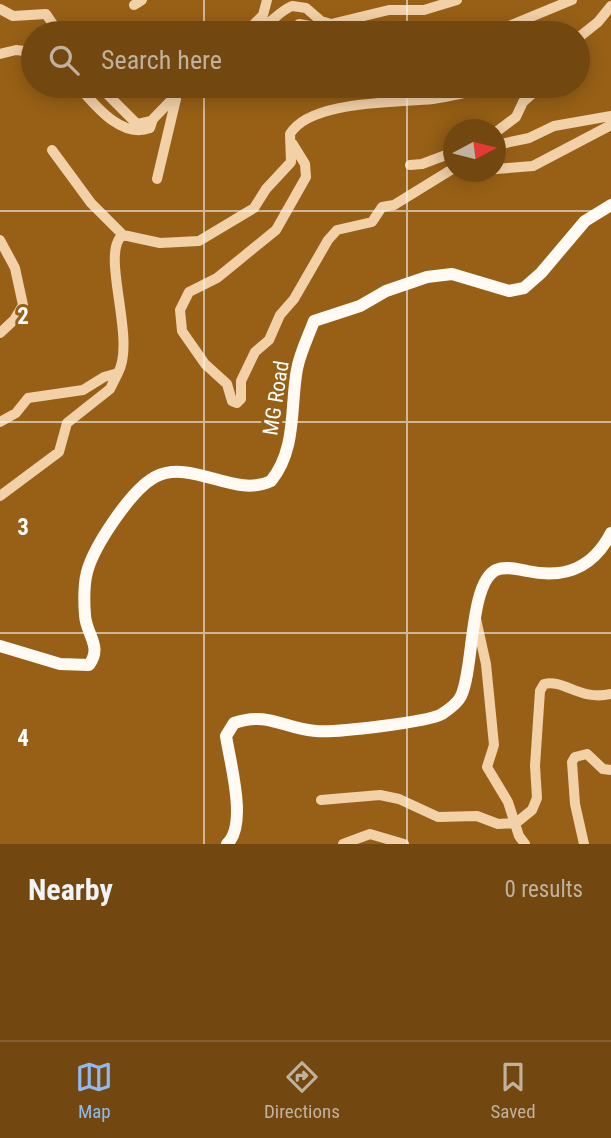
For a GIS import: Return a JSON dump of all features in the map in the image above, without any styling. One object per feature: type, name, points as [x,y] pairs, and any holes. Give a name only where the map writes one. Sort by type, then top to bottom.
[{"type":"main road","name":"MG Road","points":[[0,646],[60,664],[89,665],[94,657],[95,643],[85,618],[87,572],[125,505],[153,478],[182,472],[256,486],[271,481],[284,457],[291,433],[298,366],[314,321],[360,306],[386,291],[427,276],[452,274],[509,291],[524,288],[541,274],[585,220],[611,205]]},
{"type":"main road","points":[[227,844],[237,830],[238,813],[226,736],[234,723],[261,717],[324,732],[426,721],[441,714],[461,697],[476,618],[488,577],[496,570],[515,568],[563,574],[593,557],[611,533]]},
{"type":"street","points":[[257,21],[263,15],[267,0]]},
{"type":"street","points":[[343,21],[389,10],[424,10],[457,0]]},
{"type":"street","points":[[521,21],[572,0]]},
{"type":"street","points":[[272,21],[292,6],[306,8],[321,21]]},
{"type":"street","points":[[590,28],[611,6]]},
{"type":"street","points":[[0,9],[13,16],[46,14],[51,21]]},
{"type":"street","points":[[0,54],[21,51]]},
{"type":"street","points":[[89,98],[127,130],[150,128],[153,119]]},
{"type":"street","points":[[111,98],[137,124],[153,119],[176,99]]},
{"type":"street","points":[[52,150],[91,203],[123,236],[171,244],[199,241],[258,203],[266,189],[291,162],[290,139],[297,125],[316,115],[383,102],[437,98]]},
{"type":"street","points":[[506,124],[516,117],[528,98]]},
{"type":"street","points":[[157,179],[176,99]]},
{"type":"street","points":[[506,143],[529,138],[554,126],[611,116]]},
{"type":"street","points":[[506,168],[533,166],[611,125]]},
{"type":"street","points":[[290,139],[305,164],[306,177],[276,230],[217,278],[189,292],[180,310],[182,331],[205,364],[227,384],[232,401],[237,403],[241,399],[242,381],[256,352],[269,340],[280,315],[294,299],[328,240],[338,230],[372,222],[382,207],[394,205],[443,174]]},
{"type":"street","points":[[410,165],[422,164],[443,156]]},
{"type":"street","points":[[0,496],[59,452],[66,423],[110,388],[123,363],[125,334],[114,251],[115,244],[123,236]]},
{"type":"street","points":[[0,240],[15,268],[23,305],[14,320],[0,333]]},
{"type":"street","points":[[0,422],[16,414],[28,398],[83,390],[118,373]]},
{"type":"street","points":[[476,618],[486,664],[494,746],[486,765],[508,802],[524,844]]},
{"type":"street","points":[[321,800],[380,795],[399,799],[438,817],[477,816],[498,824],[516,823],[532,810],[537,798],[535,766],[540,691],[544,684],[555,683],[588,697],[611,694]]},
{"type":"street","points":[[584,844],[575,804],[572,762],[575,757],[587,754],[603,769],[611,770]]},
{"type":"street","points":[[343,844],[370,834],[404,844]]}]
